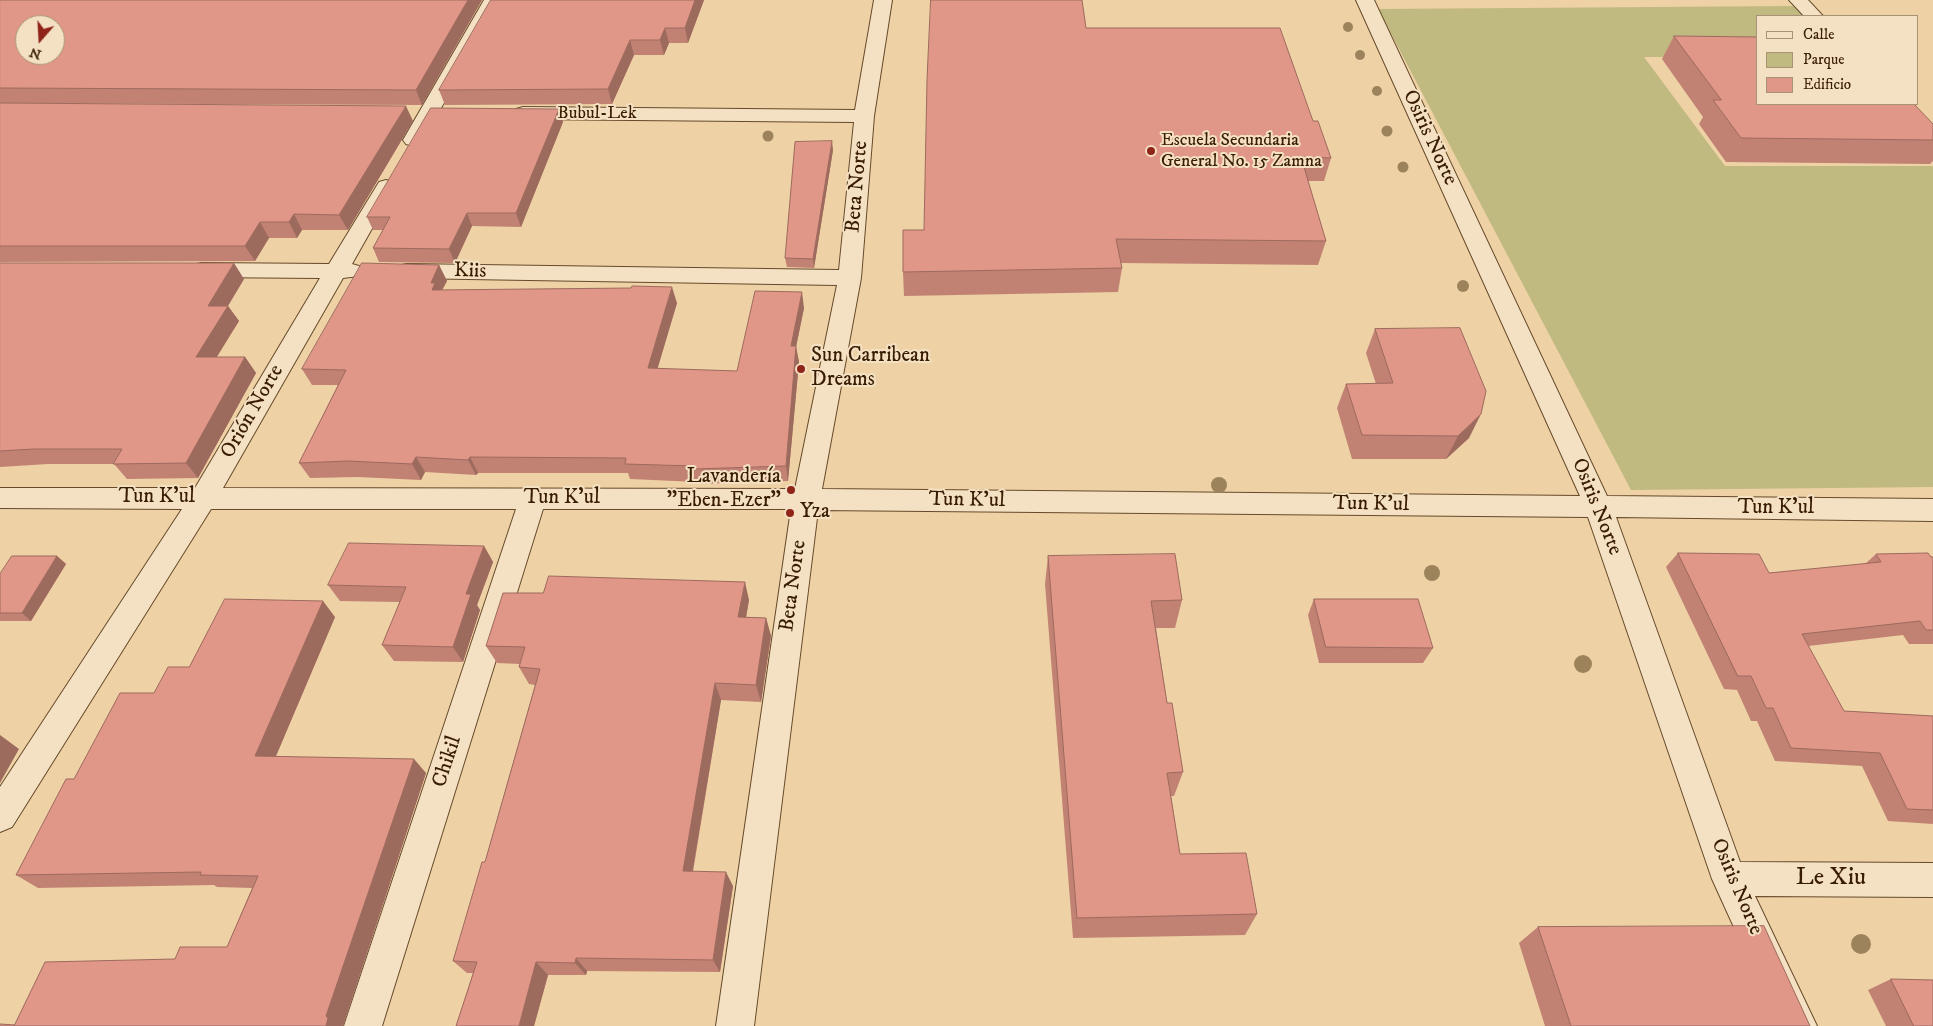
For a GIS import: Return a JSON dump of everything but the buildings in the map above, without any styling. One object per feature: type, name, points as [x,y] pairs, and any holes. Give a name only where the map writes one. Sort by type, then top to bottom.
[{"type":"street","name":"Orión Norte","points":[[0,816],[203,498],[429,113],[493,0]]},
{"type":"street","name":"Beta Norte","points":[[735,1026],[806,499],[850,278],[864,116],[883,0]]},
{"type":"street","name":"Osiris Norte","points":[[1365,0],[1599,508],[1730,879],[1798,1026]]},
{"type":"street","points":[[1798,0],[1813,15]]},
{"type":"street","name":"Bubul-Lek","points":[[508,113],[864,116]]},
{"type":"street","name":"Kiis","points":[[178,270],[336,270],[850,278]]},
{"type":"street","name":"Tun K'ul","points":[[0,498],[806,499],[1933,510]]},
{"type":"street","name":"Chikil","points":[[363,1026],[533,499]]},
{"type":"street","name":"Le Xiu","points":[[1730,879],[1933,880]]},
{"type":"green space","points":[[1796,6],[1805,15],[1756,15],[1756,57],[1644,57],[1725,166],[1933,166],[1933,487],[1631,490],[1378,9]]},
{"type":"place","name":"Escuela Secundaria General No. 15 Zamna","points":[[1151,151]]},
{"type":"place","name":"Sun Carribean Dreams","points":[[801,369]]},
{"type":"place","name":"Lavandería \"Eben-Ezer\"","points":[[791,490]]},
{"type":"place","name":"Yza","points":[[790,513]]}]
